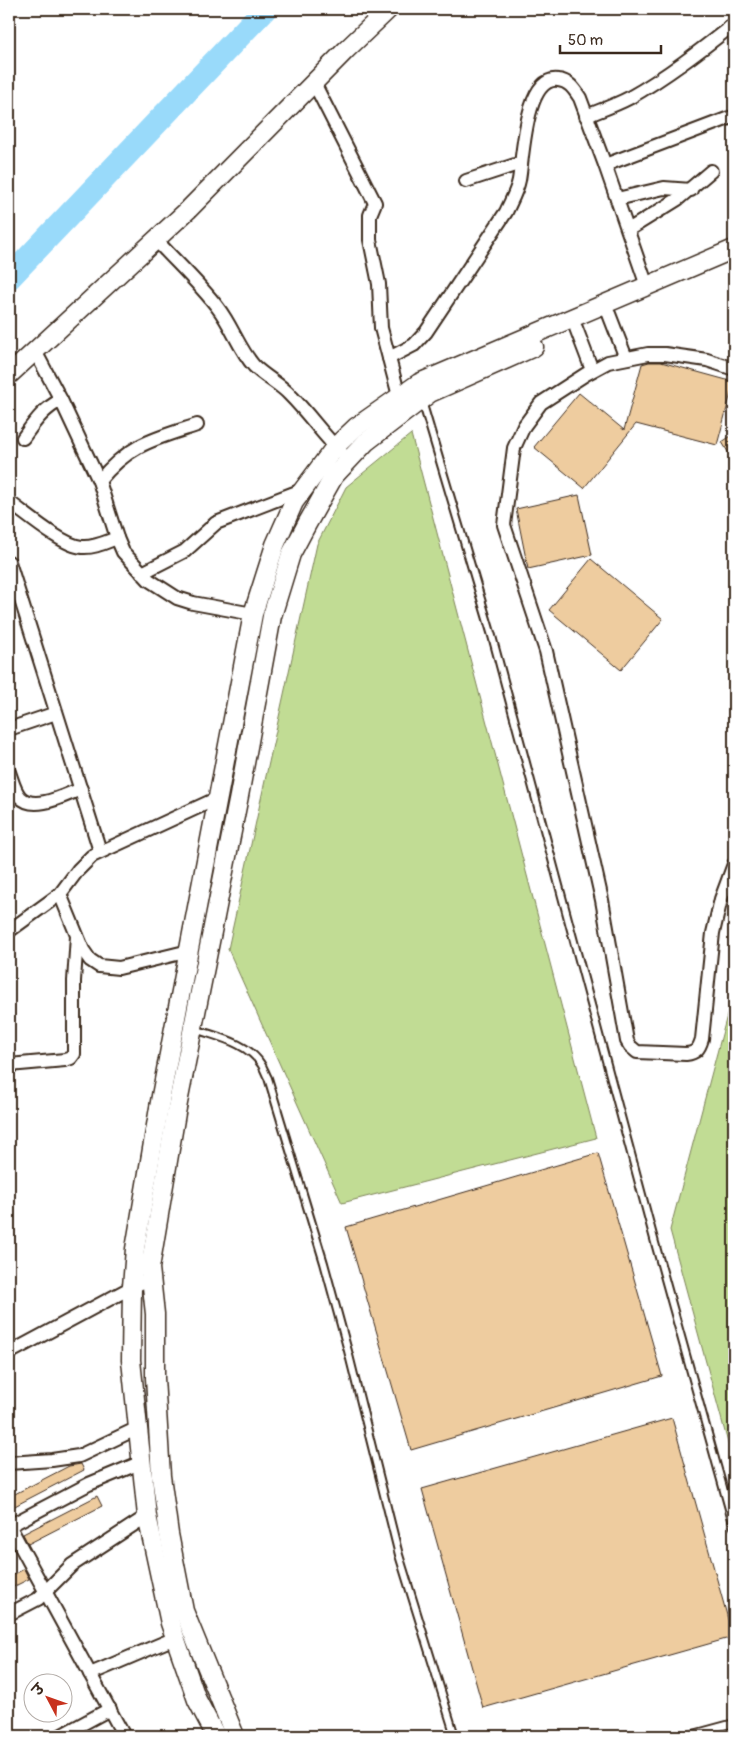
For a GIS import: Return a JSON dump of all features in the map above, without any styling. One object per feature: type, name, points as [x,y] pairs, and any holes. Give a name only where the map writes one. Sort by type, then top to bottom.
[{"type":"main road","points":[[9,376],[188,210],[389,9]]},
{"type":"main road","points":[[216,1736],[197,1700],[170,1623],[147,1516],[131,1360],[132,1287],[135,1249],[140,1220],[253,614],[275,545],[294,502],[335,448],[356,427],[419,383],[734,248]]},
{"type":"main road","points":[[235,1736],[184,1610],[168,1534],[161,1476],[154,1378],[155,1314],[150,1268],[192,1028],[239,796],[272,616],[291,554],[334,476],[366,442],[430,394],[576,328],[734,262]]},
{"type":"street","points":[[586,116],[635,94],[691,57],[734,24]]},
{"type":"street","points":[[389,358],[414,345],[426,332],[506,212],[516,191],[525,129],[533,102],[545,84],[554,79],[565,81],[574,88],[580,98],[628,230],[646,286]]},
{"type":"street","points":[[314,83],[375,203],[370,215],[370,240],[379,284],[381,328],[399,396]]},
{"type":"street","points":[[605,165],[729,118],[734,118]]},
{"type":"street","points":[[466,181],[521,164]]},
{"type":"street","points":[[628,230],[691,190],[711,172]]},
{"type":"street","points":[[617,199],[664,188],[691,190]]},
{"type":"street","points":[[156,240],[218,308],[246,356],[256,368],[291,396],[335,448],[349,460]]},
{"type":"street","points":[[609,314],[626,358]]},
{"type":"street","points":[[576,328],[592,370]]},
{"type":"street","points":[[35,351],[99,481],[116,538],[123,552],[142,573],[164,591],[177,598],[193,603],[253,614]]},
{"type":"street","points":[[734,369],[707,360],[666,354],[648,354],[608,362],[592,370],[541,403],[524,426],[514,448],[504,525],[546,651],[602,900],[627,1041],[637,1052],[686,1054],[693,1053],[699,1048],[702,1039],[713,933],[721,899],[734,864]]},
{"type":"street","points":[[23,438],[44,411],[60,400]]},
{"type":"street","points":[[99,481],[117,461],[134,448],[149,440],[197,425]]},
{"type":"street","points":[[142,573],[185,551],[216,523],[302,490]]},
{"type":"street","points":[[9,502],[61,539],[76,546],[94,547],[116,538]]},
{"type":"street","points":[[9,562],[100,851]]},
{"type":"street","points":[[9,729],[56,713]]},
{"type":"street","points":[[9,772],[20,797],[32,803],[39,804],[80,789]]},
{"type":"street","points":[[9,931],[60,894],[86,862],[100,851],[218,798]]},
{"type":"street","points":[[60,894],[83,950],[90,960],[99,966],[119,968],[189,951]]},
{"type":"street","points":[[9,1066],[66,1060],[74,1054],[74,981],[77,936]]},
{"type":"street","points":[[9,1353],[152,1278]]},
{"type":"street","points":[[9,1463],[79,1456],[138,1428]]},
{"type":"street","points":[[124,1736],[9,1526],[89,1484],[142,1462]]},
{"type":"street","points":[[9,1614],[30,1604],[46,1593],[72,1565],[147,1516]]},
{"type":"street","points":[[90,1674],[175,1638]]},
{"type":"street","points":[[60,1736],[110,1709]]},
{"type":"lane","points":[[421,400],[492,636],[734,1527]]},
{"type":"lane","points":[[192,1028],[233,1042],[248,1051],[260,1063],[268,1078],[348,1351],[399,1555],[455,1736]]},
{"type":"lane","points":[[686,1736],[734,1723]]},
{"type":"green space","points":[[411,434],[596,1138],[342,1203],[228,949],[317,544],[346,487]]},
{"type":"green space","points":[[734,989],[734,1465],[670,1230]]},
{"type":"building","points":[[661,362],[734,382],[717,445],[636,424],[584,488],[534,447],[579,393],[624,430],[642,364]]},
{"type":"building","points":[[734,434],[734,462],[722,442]]},
{"type":"building","points":[[579,495],[592,555],[528,569],[516,509]]},
{"type":"building","points":[[591,559],[663,619],[621,670],[549,610]]},
{"type":"building","points":[[598,1153],[662,1376],[411,1450],[346,1227]]},
{"type":"building","points":[[672,1418],[733,1637],[483,1708],[422,1489]]},
{"type":"building","points":[[81,1464],[84,1470],[9,1509],[9,1497],[69,1466]]},
{"type":"building","points":[[97,1496],[102,1506],[28,1544],[23,1534]]},
{"type":"building","points":[[24,1569],[29,1579],[9,1589],[9,1577]]},
{"type":"waterway","points":[[9,278],[265,9]]}]
